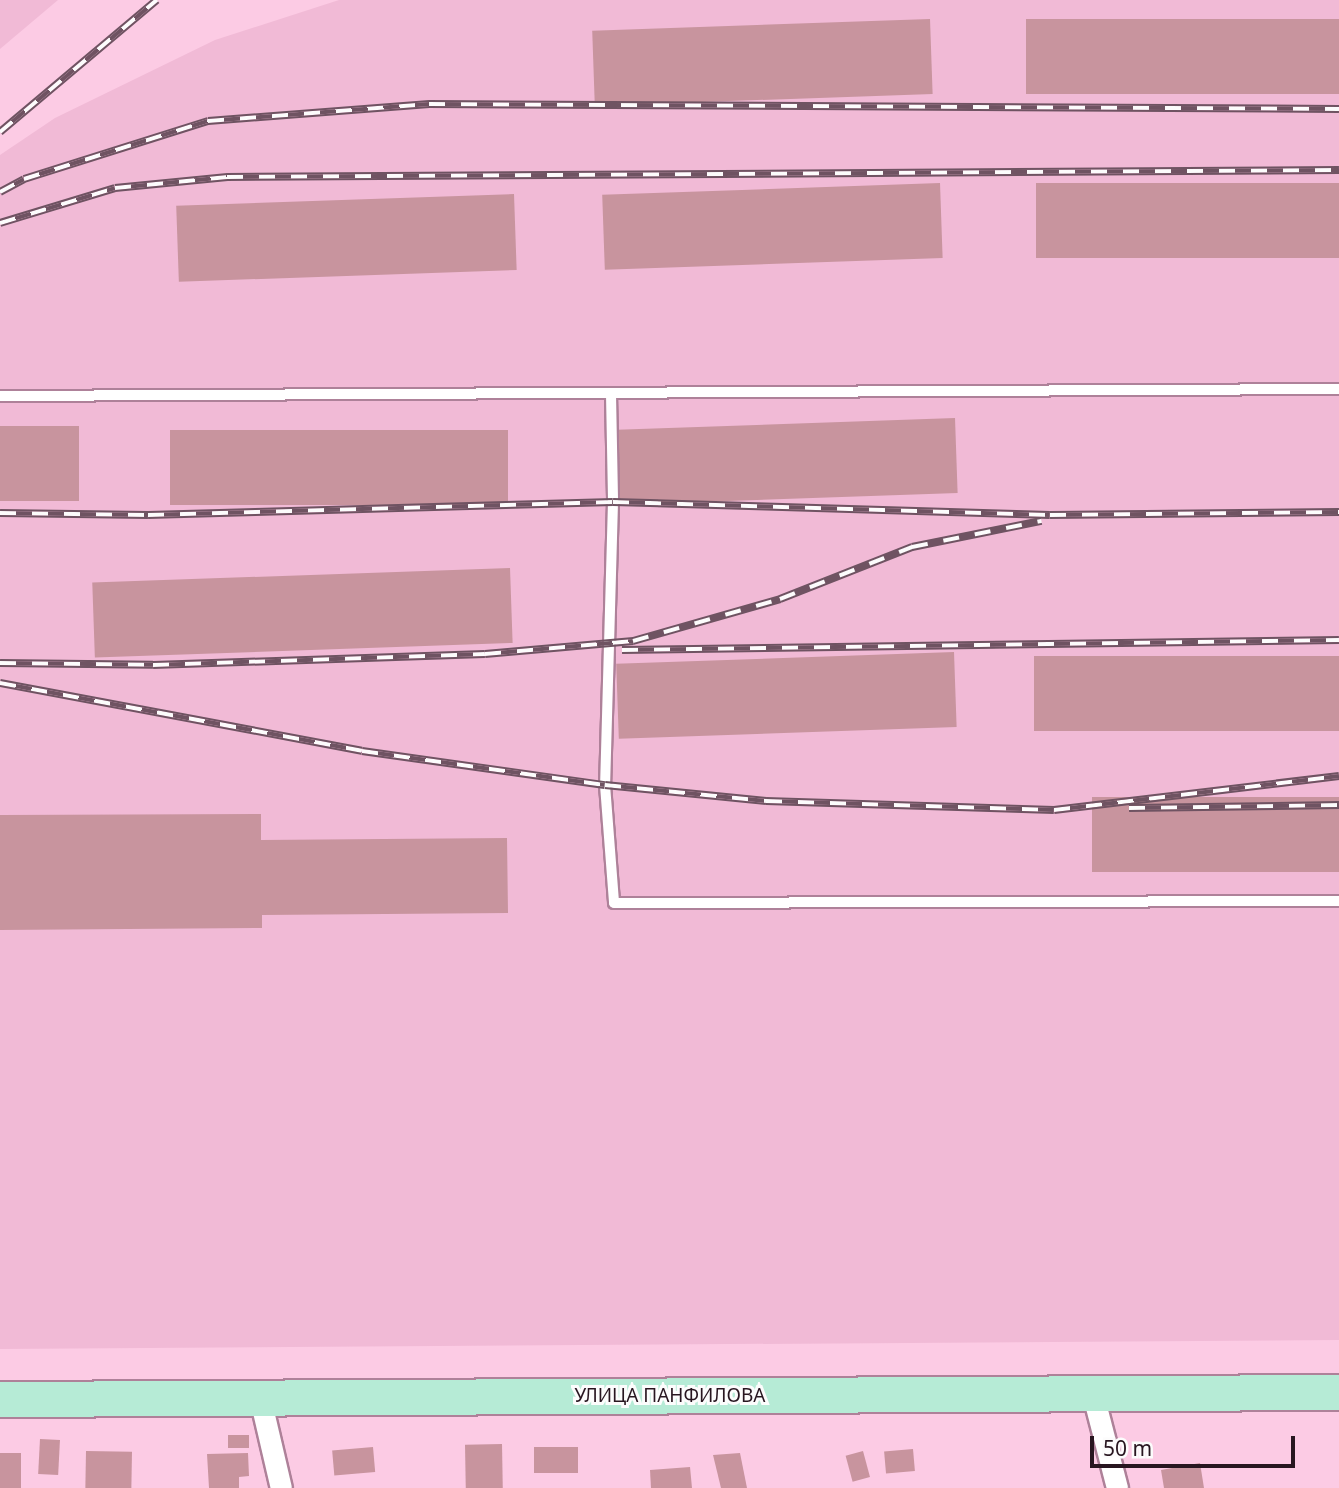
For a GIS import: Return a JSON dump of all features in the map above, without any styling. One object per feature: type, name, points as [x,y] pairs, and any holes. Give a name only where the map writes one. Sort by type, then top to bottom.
[{"type":"main road","name":"УЛИЦА ПАНФИЛОВА","points":[[0,1399],[1339,1392]]},
{"type":"street","points":[[1093,1395],[1117,1488]]},
{"type":"street","points":[[260,1398],[281,1488]]},
{"type":"lane","points":[[0,396],[1339,389]]},
{"type":"lane","points":[[611,394],[613,502],[605,785],[614,903],[1339,901]]},
{"type":"shaded area","points":[[0,0],[58,0],[0,49]]},
{"type":"shaded area","points":[[339,0],[1339,0],[1339,1340],[0,1349],[0,155],[55,118],[215,40]]},
{"type":"building","points":[[930,19],[933,94],[595,106],[592,31]]},
{"type":"building","points":[[1026,19],[1339,19],[1339,94],[1026,94]]},
{"type":"building","points":[[940,183],[943,258],[605,270],[602,195]]},
{"type":"building","points":[[1036,183],[1339,183],[1339,258],[1036,258]]},
{"type":"building","points":[[514,194],[517,270],[179,282],[176,206]]},
{"type":"building","points":[[955,418],[958,493],[620,505],[617,430]]},
{"type":"building","points":[[0,426],[79,426],[79,501],[0,501]]},
{"type":"building","points":[[170,430],[508,430],[508,505],[170,505]]},
{"type":"building","points":[[510,568],[513,643],[95,658],[92,583]]},
{"type":"building","points":[[954,652],[957,727],[619,739],[616,664]]},
{"type":"building","points":[[1034,656],[1339,656],[1339,731],[1034,731]]},
{"type":"building","points":[[1092,797],[1339,797],[1339,872],[1092,872]]},
{"type":"building","points":[[261,814],[261,840],[507,838],[508,913],[262,915],[262,928],[0,930],[0,815]]},
{"type":"building","points":[[228,1435],[249,1435],[249,1448],[228,1448]]},
{"type":"building","points":[[40,1439],[60,1440],[58,1475],[38,1474]]},
{"type":"building","points":[[502,1444],[503,1488],[466,1488],[465,1445]]},
{"type":"building","points":[[373,1447],[375,1472],[334,1475],[332,1451]]},
{"type":"building","points":[[534,1447],[578,1447],[578,1473],[534,1473]]},
{"type":"building","points":[[913,1449],[915,1471],[886,1473],[884,1452]]},
{"type":"building","points":[[86,1451],[132,1452],[131,1488],[85,1488]]},
{"type":"building","points":[[863,1451],[870,1477],[853,1482],[846,1456]]},
{"type":"building","points":[[0,1453],[21,1453],[21,1488],[0,1488]]},
{"type":"building","points":[[248,1453],[249,1476],[239,1477],[239,1488],[209,1488],[207,1454]]},
{"type":"building","points":[[740,1453],[747,1488],[721,1488],[713,1455]]},
{"type":"building","points":[[1200,1463],[1204,1488],[1164,1488],[1161,1470]]},
{"type":"building","points":[[690,1467],[692,1488],[651,1488],[650,1470]]},
{"type":"railway","points":[[0,132],[157,0]]},
{"type":"railway","points":[[0,192],[24,179],[208,121],[429,104],[1339,109]]},
{"type":"railway","points":[[0,223],[115,188],[227,177],[1339,170]]},
{"type":"railway","points":[[0,513],[148,515],[613,502],[1050,515],[1339,512]]},
{"type":"railway","points":[[0,663],[153,665],[485,654],[633,641],[780,599],[912,547],[1041,521]]},
{"type":"railway","points":[[622,650],[1339,640]]},
{"type":"railway","points":[[0,683],[362,751],[605,785],[766,801],[1054,810],[1339,776]]},
{"type":"railway","points":[[1129,808],[1339,805]]}]
